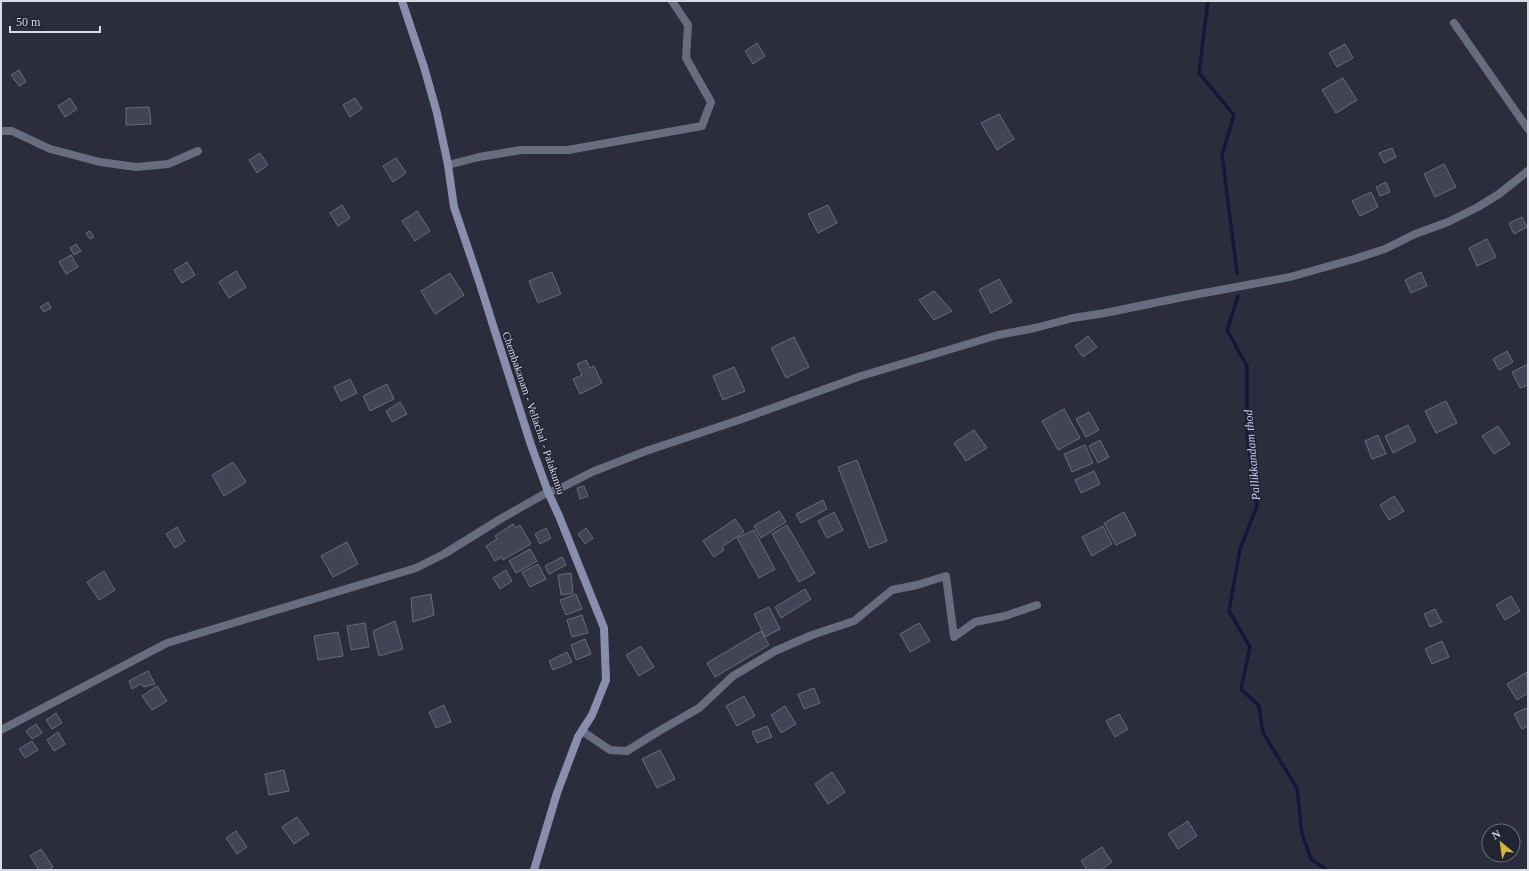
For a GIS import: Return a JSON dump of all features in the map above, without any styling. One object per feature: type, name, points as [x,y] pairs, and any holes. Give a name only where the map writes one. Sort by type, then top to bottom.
[{"type":"main road","name":"Chembakanam - Vellachal - Palakunnu","points":[[402,1],[424,67],[437,113],[448,165],[454,207],[548,492],[604,628],[606,680],[592,715],[578,737],[557,793],[534,870]]},
{"type":"street","points":[[448,165],[479,157],[521,150],[568,150],[702,126],[711,102],[686,58],[688,25],[672,1]]},
{"type":"street","points":[[1454,23],[1528,129]]},
{"type":"street","points":[[1,131],[12,131],[50,149],[100,162],[136,167],[168,164],[198,151]]},
{"type":"street","points":[[1,730],[166,643],[416,568],[466,542],[502,518],[548,492],[559,489],[592,472],[646,451],[838,384],[991,337],[1073,318],[1290,277],[1326,268],[1385,249],[1415,234],[1448,222],[1478,207],[1499,194],[1528,171]]},
{"type":"street","points":[[582,731],[610,750],[626,751],[699,708],[733,676],[775,651],[806,637],[854,622],[892,590],[917,586],[946,576],[954,637],[975,622],[1006,616],[1037,605]]},
{"type":"building","points":[[757,43],[765,56],[753,64],[745,51]]},
{"type":"building","points":[[1345,44],[1353,58],[1337,67],[1329,53]]},
{"type":"building","points":[[19,70],[26,82],[19,86],[11,75]]},
{"type":"building","points":[[1343,78],[1357,100],[1336,113],[1322,90]]},
{"type":"building","points":[[70,98],[77,109],[65,117],[58,106]]},
{"type":"building","points":[[355,98],[362,109],[350,117],[343,105]]},
{"type":"building","points":[[149,107],[151,124],[126,125],[126,108]]},
{"type":"building","points":[[999,114],[1014,139],[997,150],[981,123]]},
{"type":"building","points":[[1392,148],[1396,157],[1384,163],[1379,153]]},
{"type":"building","points":[[260,153],[268,165],[257,173],[249,160]]},
{"type":"building","points":[[396,158],[406,173],[393,182],[383,166]]},
{"type":"building","points":[[1444,164],[1456,187],[1435,197],[1424,174]]},
{"type":"building","points":[[1386,182],[1390,192],[1380,196],[1376,187]]},
{"type":"building","points":[[1371,192],[1378,207],[1360,216],[1352,201]]},
{"type":"building","points":[[342,205],[350,218],[338,226],[330,213]]},
{"type":"building","points":[[828,205],[837,223],[818,233],[808,214]]},
{"type":"building","points":[[417,211],[430,231],[415,241],[402,221]]},
{"type":"building","points":[[1522,217],[1527,227],[1514,234],[1509,223]]},
{"type":"building","points":[[90,231],[94,237],[90,239],[86,233]]},
{"type":"building","points":[[1487,239],[1496,257],[1477,266],[1469,248]]},
{"type":"building","points":[[76,244],[81,251],[74,255],[70,248]]},
{"type":"building","points":[[71,255],[78,267],[66,274],[59,262]]},
{"type":"building","points":[[187,262],[195,275],[182,283],[174,270]]},
{"type":"building","points":[[236,271],[246,287],[229,298],[219,282]]},
{"type":"building","points":[[552,272],[561,294],[538,303],[529,281]]},
{"type":"building","points":[[1421,272],[1427,286],[1411,293],[1405,280]]},
{"type":"building","points":[[450,273],[464,295],[435,314],[421,291]]},
{"type":"building","points":[[999,279],[1012,302],[991,313],[979,290]]},
{"type":"building","points":[[934,291],[952,311],[934,320],[919,300]]},
{"type":"building","points":[[48,302],[51,308],[44,312],[40,307]]},
{"type":"building","points":[[1088,336],[1097,347],[1083,357],[1075,346]]},
{"type":"building","points":[[794,337],[809,367],[786,378],[771,348]]},
{"type":"building","points":[[1507,351],[1513,362],[1499,370],[1493,359]]},
{"type":"building","points":[[586,360],[590,368],[594,366],[602,383],[580,394],[573,379],[582,375],[577,364]]},
{"type":"building","points":[[1528,364],[1528,385],[1520,388],[1512,372]]},
{"type":"building","points":[[734,367],[745,391],[723,400],[713,376]]},
{"type":"building","points":[[350,379],[357,393],[341,401],[334,387]]},
{"type":"building","points":[[387,384],[394,399],[370,411],[363,396]]},
{"type":"building","points":[[1446,401],[1457,423],[1436,433],[1425,411]]},
{"type":"building","points":[[400,402],[407,414],[392,422],[386,411]]},
{"type":"building","points":[[1064,409],[1080,438],[1058,450],[1042,421]]},
{"type":"building","points":[[1089,412],[1099,430],[1086,437],[1076,419]]},
{"type":"building","points":[[1408,425],[1416,441],[1393,453],[1385,436]]},
{"type":"building","points":[[1498,426],[1510,444],[1494,454],[1482,436]]},
{"type":"building","points":[[974,430],[987,448],[966,461],[954,443]]},
{"type":"building","points":[[1378,435],[1386,454],[1372,459],[1365,441]]},
{"type":"building","points":[[1100,440],[1109,457],[1098,463],[1089,446]]},
{"type":"building","points":[[1085,445],[1093,463],[1072,472],[1064,454]]},
{"type":"building","points":[[857,460],[887,541],[869,548],[838,467]]},
{"type":"building","points":[[233,462],[246,482],[224,496],[212,475]]},
{"type":"building","points":[[1094,471],[1100,484],[1081,493],[1075,480]]},
{"type":"building","points":[[584,486],[588,496],[580,499],[577,488]]},
{"type":"building","points":[[1394,496],[1404,511],[1389,520],[1380,505]]},
{"type":"building","points":[[823,500],[827,509],[801,523],[796,514]]},
{"type":"building","points":[[779,511],[786,522],[761,538],[754,526]]},
{"type":"building","points":[[834,512],[843,530],[827,538],[818,521]]},
{"type":"building","points":[[1124,512],[1136,535],[1116,545],[1104,523]]},
{"type":"building","points":[[735,519],[744,532],[722,547],[724,550],[714,557],[703,541]]},
{"type":"building","points":[[513,524],[516,528],[520,525],[531,544],[503,560],[502,557],[495,561],[486,546],[497,539],[495,536]]},
{"type":"building","points":[[787,525],[815,573],[799,582],[772,534]]},
{"type":"building","points":[[1103,526],[1112,544],[1092,556],[1082,537]]},
{"type":"building","points":[[177,527],[185,541],[175,548],[166,534]]},
{"type":"building","points":[[546,528],[551,538],[540,544],[535,534]]},
{"type":"building","points":[[586,528],[593,538],[585,544],[578,534]]},
{"type":"building","points":[[754,530],[775,569],[759,578],[737,538]]},
{"type":"building","points":[[347,542],[358,564],[333,577],[321,556]]},
{"type":"building","points":[[530,549],[537,561],[516,573],[509,561]]},
{"type":"building","points":[[562,557],[566,565],[549,574],[545,566]]},
{"type":"building","points":[[538,564],[546,579],[530,587],[522,572]]},
{"type":"building","points":[[506,570],[512,581],[500,589],[493,578]]},
{"type":"building","points":[[104,571],[115,590],[99,600],[87,582]]},
{"type":"building","points":[[571,573],[573,593],[561,595],[558,575]]},
{"type":"building","points":[[805,589],[811,599],[781,618],[775,607]]},
{"type":"building","points":[[431,594],[434,615],[413,622],[411,598]]},
{"type":"building","points":[[576,594],[582,609],[566,615],[560,600]]},
{"type":"building","points":[[1511,596],[1520,611],[1505,620],[1496,605]]},
{"type":"building","points":[[769,607],[780,629],[765,637],[754,614]]},
{"type":"building","points":[[1435,609],[1442,622],[1430,627],[1424,614]]},
{"type":"building","points":[[582,615],[588,633],[572,637],[567,620]]},
{"type":"building","points":[[395,621],[403,649],[379,656],[373,631]]},
{"type":"building","points":[[365,623],[369,647],[351,650],[347,626]]},
{"type":"building","points":[[919,623],[930,641],[910,652],[900,634]]},
{"type":"building","points":[[761,631],[769,645],[715,677],[707,663]]},
{"type":"building","points":[[338,632],[343,656],[318,660],[314,636]]},
{"type":"building","points":[[585,639],[591,654],[576,660],[571,645]]},
{"type":"building","points":[[1442,641],[1449,657],[1432,664],[1425,649]]},
{"type":"building","points":[[641,646],[654,667],[639,676],[626,655]]},
{"type":"building","points":[[567,652],[572,662],[553,670],[549,661]]},
{"type":"building","points":[[148,671],[155,684],[144,687],[141,684],[132,689],[129,681]]},
{"type":"building","points":[[1527,672],[1528,693],[1517,700],[1507,684]]},
{"type":"building","points":[[157,686],[167,701],[152,710],[142,696]]},
{"type":"building","points":[[814,688],[820,703],[804,709],[798,694]]},
{"type":"building","points":[[744,696],[755,716],[737,726],[726,706]]},
{"type":"building","points":[[444,705],[451,722],[436,728],[429,712]]},
{"type":"building","points":[[785,706],[796,724],[781,733],[771,715]]},
{"type":"building","points":[[1526,708],[1528,711],[1528,726],[1522,729],[1514,714]]},
{"type":"building","points":[[56,713],[62,723],[52,729],[46,720]]},
{"type":"building","points":[[1119,714],[1128,729],[1115,737],[1106,721]]},
{"type":"building","points":[[36,724],[42,733],[32,739],[26,731]]},
{"type":"building","points":[[767,726],[772,737],[757,743],[752,732]]},
{"type":"building","points":[[58,732],[65,744],[54,751],[47,740]]},
{"type":"building","points":[[32,741],[38,750],[25,758],[19,749]]},
{"type":"building","points":[[660,750],[675,779],[657,788],[642,759]]},
{"type":"building","points":[[284,770],[289,791],[269,795],[265,774]]},
{"type":"building","points":[[832,772],[845,792],[828,804],[815,784]]},
{"type":"building","points":[[297,817],[309,834],[294,844],[282,827]]},
{"type":"building","points":[[1188,821],[1197,836],[1178,849],[1168,834]]},
{"type":"building","points":[[236,831],[247,847],[237,854],[226,838]]},
{"type":"building","points":[[1102,847],[1112,862],[1101,870],[1087,870],[1081,861]]},
{"type":"building","points":[[41,849],[53,867],[48,870],[39,870],[30,856]]},
{"type":"waterway","name":"Pallikkandam thod","points":[[1208,1],[1199,73],[1234,115],[1222,155],[1237,273]]},
{"type":"waterway","name":"Pallikkandam thod","points":[[1238,296],[1227,330],[1247,366],[1247,434],[1257,506],[1240,549],[1229,611],[1250,647],[1241,689],[1259,706],[1263,733],[1297,788],[1302,834],[1311,859],[1327,870]]}]
